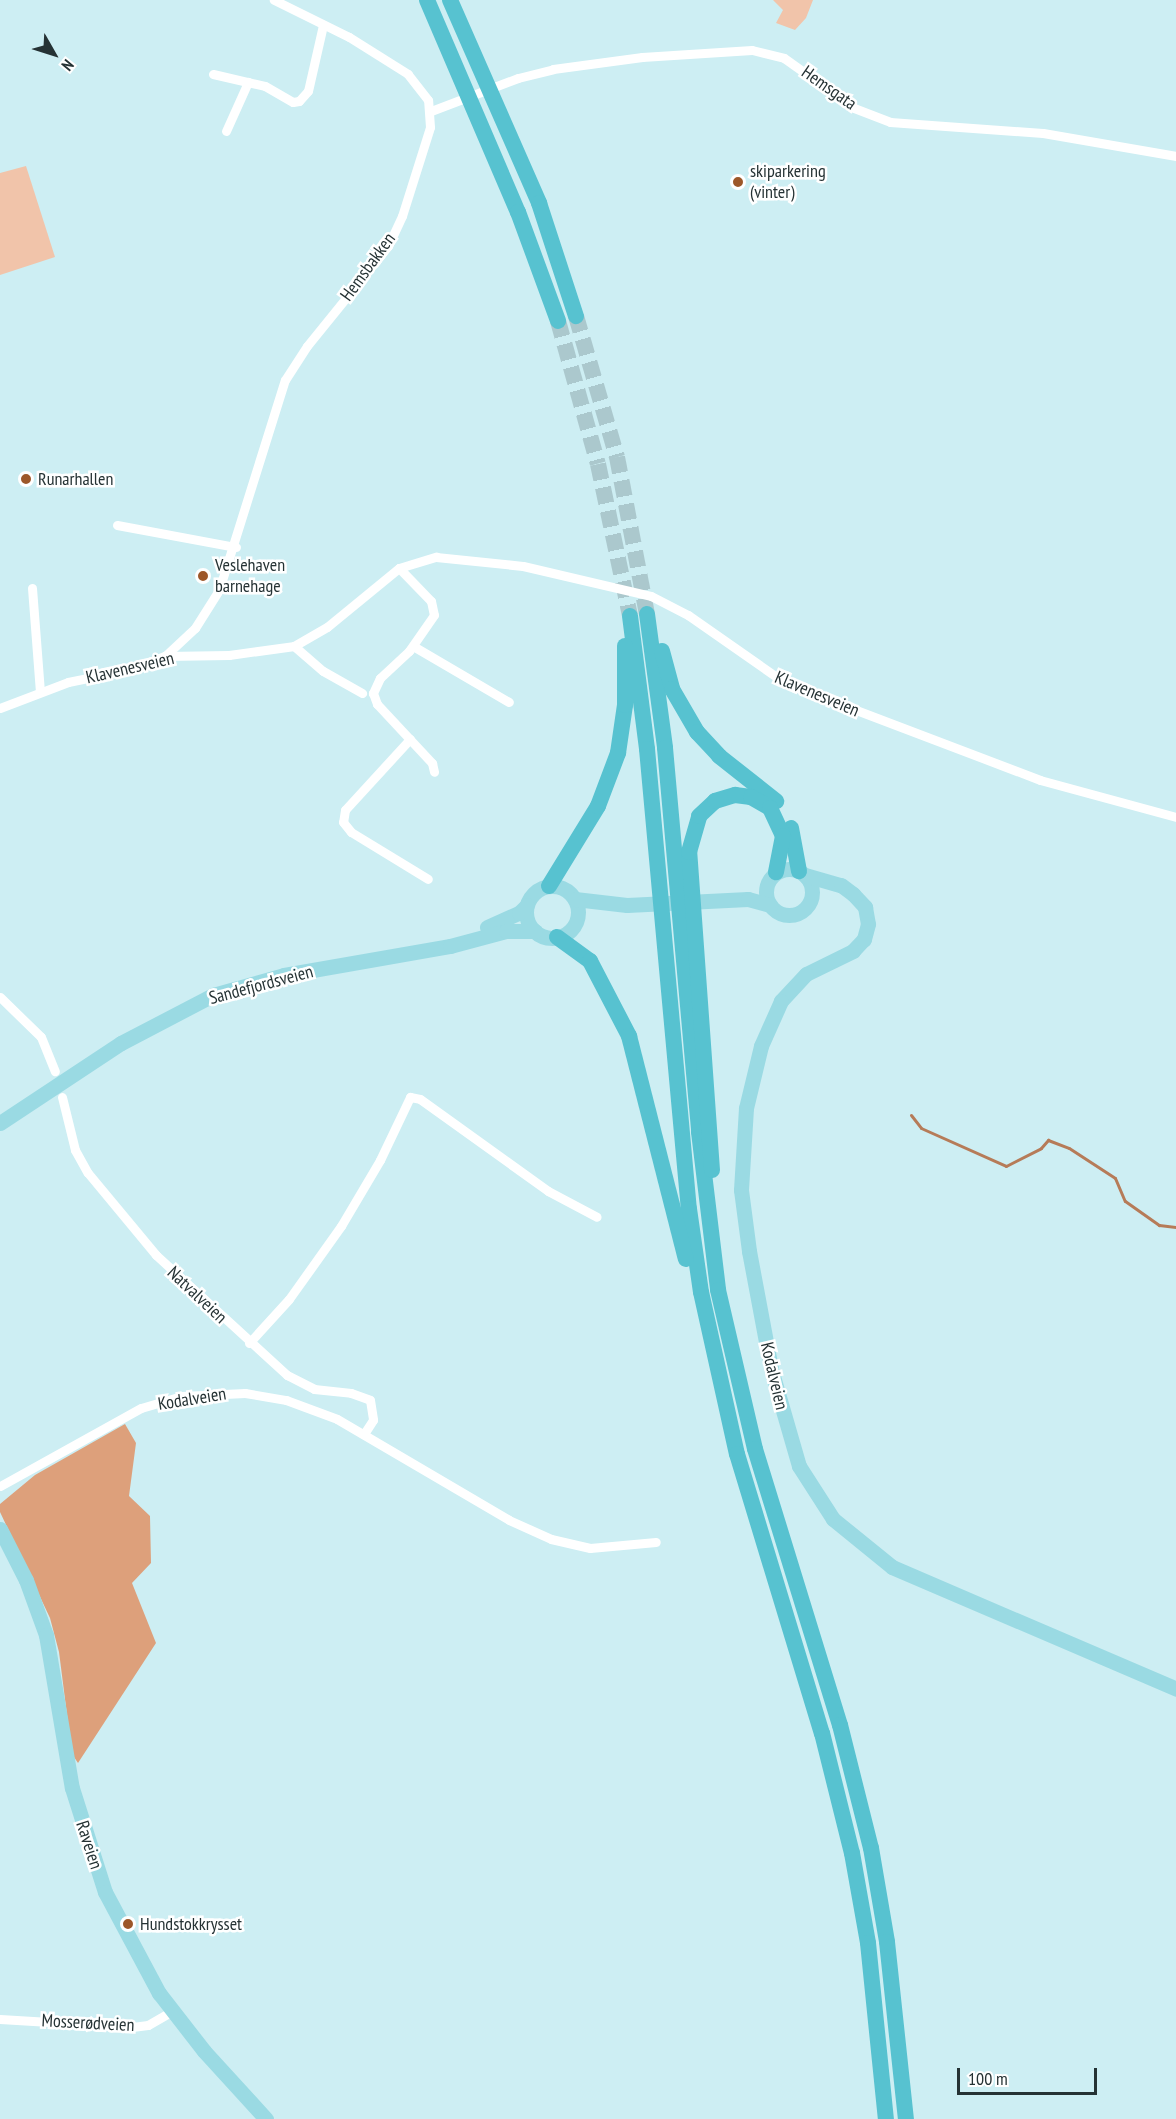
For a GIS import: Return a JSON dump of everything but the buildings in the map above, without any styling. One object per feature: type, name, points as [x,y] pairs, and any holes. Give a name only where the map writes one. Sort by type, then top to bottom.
[{"type":"highway","points":[[427,0],[518,212],[558,321]]},
{"type":"highway","points":[[450,0],[538,203],[576,316]]},
{"type":"highway","points":[[802,873],[789,822],[782,807],[708,745],[672,689],[651,614],[703,1174],[718,1290],[754,1449],[840,1725],[869,1838],[887,1942],[906,2119]]},
{"type":"highway","points":[[549,886],[598,806],[618,753],[625,705],[626,617],[654,814],[689,1209],[711,1350],[852,1852],[867,1943],[886,2119]]},
{"type":"highway","points":[[718,1290],[724,1275],[714,1204],[712,1133],[689,852],[699,816],[715,801],[735,795],[751,797],[770,808],[783,836],[772,877]]},
{"type":"highway","points":[[557,937],[576,947],[590,961],[629,1036],[685,1253],[702,1337],[711,1350]]},
{"type":"main road","points":[[707,899],[772,877],[788,869],[841,885],[853,894]]},
{"type":"main road","points":[[802,873],[812,888],[807,906]]},
{"type":"main road","points":[[770,905],[766,894],[772,877]]},
{"type":"main road","points":[[573,928],[578,917],[575,899],[567,890],[549,886],[535,892],[527,905],[527,919],[535,931],[557,937],[573,928],[598,912],[627,905],[707,899],[748,899],[770,905],[785,915],[798,913],[817,896],[830,892],[853,894]]},
{"type":"main road","name":"Kodalveien","points":[[853,894],[868,915],[864,939],[853,951],[806,974],[781,1001],[755,1065],[742,1136],[741,1190],[749,1251],[771,1369],[793,1453],[823,1506],[842,1528],[879,1559],[913,1577],[1176,1689]]},
{"type":"main road","points":[[575,899],[627,905]]},
{"type":"main road","name":"Sandefjordsveien","points":[[390,956],[502,923],[527,905]]},
{"type":"main road","name":"Sandefjordsveien","points":[[0,1123],[148,1027],[213,995],[284,975],[390,956],[506,931],[535,931]]},
{"type":"main road","name":"Sandefjordsveien","points":[[0,1131],[78,1071]]},
{"type":"main road","name":"Raveien","points":[[0,1529],[26,1580],[46,1635],[72,1788],[96,1868],[129,1940],[172,2011],[266,2119]]},
{"type":"street","points":[[274,0],[408,74],[423,90],[431,111]]},
{"type":"street","points":[[213,74],[248,82],[299,101],[308,91],[322,25]]},
{"type":"street","name":"Hemsgata","points":[[431,111],[518,78],[642,57],[766,51],[805,71],[854,108],[890,122],[1043,133],[1176,156]]},
{"type":"street","points":[[226,132],[248,82]]},
{"type":"street","name":"Hemsbakken","points":[[165,656],[189,635],[209,609],[236,547],[285,380],[307,346],[388,246],[425,148],[431,111]]},
{"type":"street","points":[[117,525],[236,547]]},
{"type":"street","name":"Klavenesveien","points":[[0,708],[40,692],[165,656],[229,655],[294,646],[327,627],[399,568],[436,557],[523,566],[651,596],[688,615],[785,683],[1050,783],[1176,817]]},
{"type":"street","points":[[399,568],[431,601],[435,610],[429,626],[413,646],[380,678],[373,693],[377,704],[432,763],[434,772]]},
{"type":"street","points":[[32,588],[40,692]]},
{"type":"street","points":[[294,646],[323,671],[362,693]]},
{"type":"street","points":[[413,646],[509,702]]},
{"type":"street","points":[[410,739],[345,810],[343,822],[351,832],[428,879]]},
{"type":"street","points":[[0,997],[40,1037],[55,1071]]},
{"type":"street","points":[[249,1343],[289,1299],[341,1226],[380,1160],[410,1097],[420,1100],[548,1191],[597,1217]]},
{"type":"street","name":"Natvalveien","points":[[62,1098],[75,1150],[88,1173],[156,1255],[249,1343],[302,1384],[370,1400],[374,1420],[364,1434]]},
{"type":"street","name":"Kodalveien","points":[[0,1486],[124,1416],[192,1395],[245,1393],[286,1400],[320,1411],[364,1434],[490,1509],[551,1539],[606,1548],[656,1542]]},
{"type":"street","name":"Mosserødveien","points":[[0,2019],[132,2027],[148,2025],[172,2011]]},
{"type":"shaded area","points":[[773,0],[813,0],[806,18],[795,30],[776,23],[783,10]]},
{"type":"shaded area","points":[[26,166],[55,257],[0,275],[0,173]]},
{"type":"shaded area","points":[[125,1424],[136,1443],[129,1496],[150,1516],[151,1563],[132,1583],[156,1643],[78,1763],[72,1754],[59,1652],[50,1618],[0,1512],[0,1504],[35,1475]]},
{"type":"waterway","points":[[911,1115],[921,1128],[1006,1166],[1041,1148],[1048,1140],[1069,1148],[1115,1178],[1125,1201],[1159,1225],[1176,1227]]},
{"type":"tunnel","points":[[576,316],[617,457],[647,614]]},
{"type":"tunnel","points":[[558,321],[598,464],[630,616]]},
{"type":"place","name":"skiparkering (vinter)","points":[[738,182]]},
{"type":"place","name":"Runarhallen","points":[[26,479]]},
{"type":"place","name":"Veslehaven barnehage","points":[[203,576]]},
{"type":"place","name":"Hundstokkrysset","points":[[128,1924]]}]
